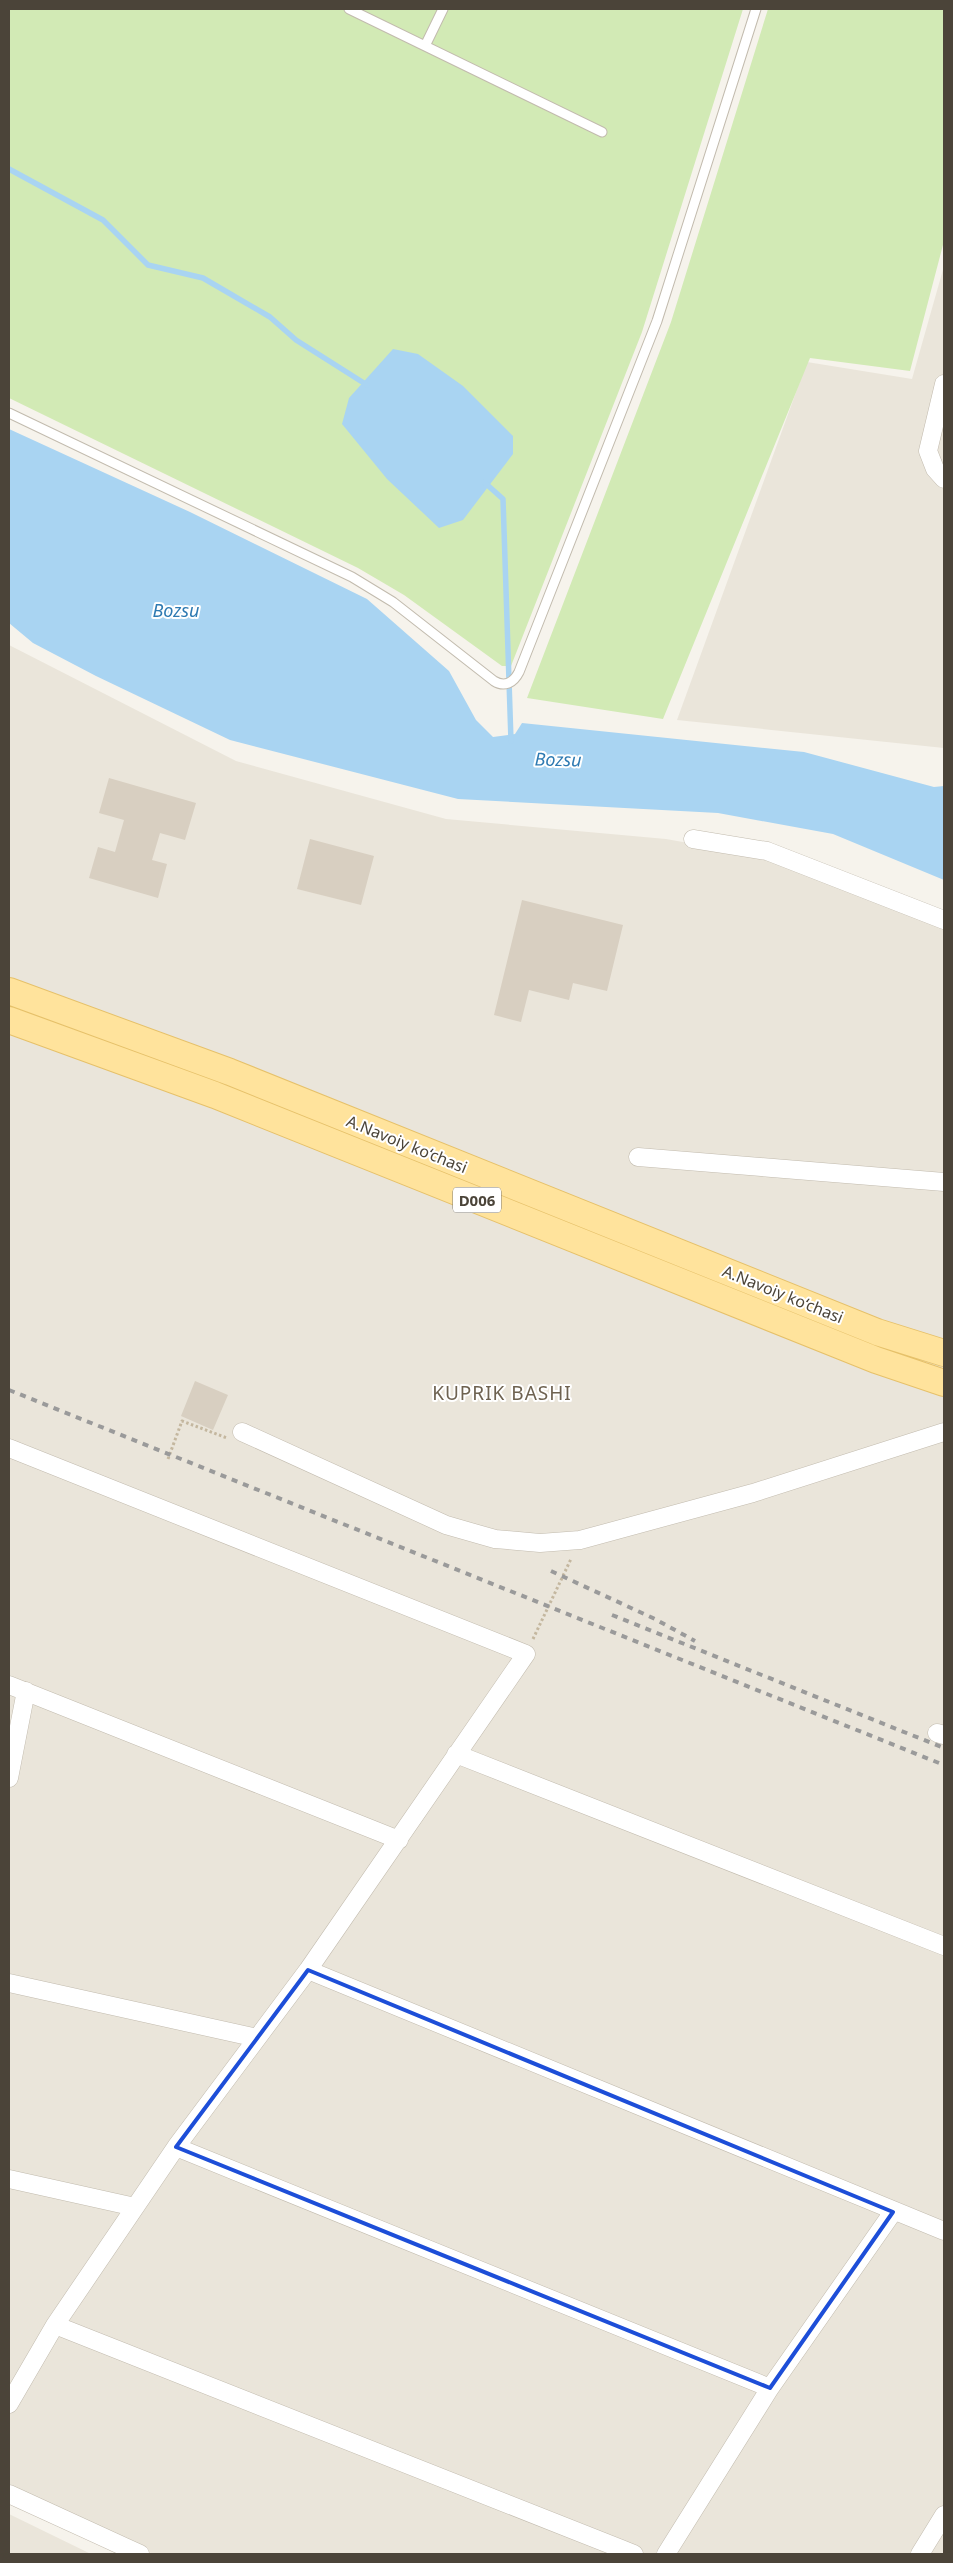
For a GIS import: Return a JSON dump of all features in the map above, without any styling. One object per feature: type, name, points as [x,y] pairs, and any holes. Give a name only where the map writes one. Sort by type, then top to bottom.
[{"type":"main road","name":"A.Navoiy ko‘chasi","points":[[9,991],[230,1072],[877,1332],[944,1353]]},
{"type":"main road","points":[[40,1030],[37,1022],[38,1013],[42,1008],[52,1006]]},
{"type":"main road","name":"D006","points":[[9,1020],[215,1095],[876,1360],[944,1383]]},
{"type":"street","points":[[944,384],[928,452],[935,469],[944,478]]},
{"type":"street","points":[[693,839],[766,852],[944,920]]},
{"type":"street","points":[[638,1157],[944,1182]]},
{"type":"street","points":[[242,1432],[438,1521],[470,1533],[519,1543],[580,1540],[753,1493],[944,1432]]},
{"type":"street","points":[[9,1448],[526,1654],[308,1970],[176,2147],[55,2325],[9,2404]]},
{"type":"street","points":[[9,1685],[399,1840]]},
{"type":"street","points":[[9,1778],[26,1691]]},
{"type":"street","points":[[456,1754],[944,1946]]},
{"type":"street","points":[[308,1970],[893,2212],[944,2231]]},
{"type":"street","points":[[9,1983],[257,2038]]},
{"type":"street","points":[[176,2147],[770,2388]]},
{"type":"street","points":[[9,2179],[135,2207]]},
{"type":"street","points":[[666,2554],[770,2388],[893,2212]]},
{"type":"street","points":[[55,2325],[634,2554]]},
{"type":"street","points":[[9,2494],[140,2554]]},
{"type":"street","points":[[920,2554],[944,2515]]},
{"type":"lane","points":[[349,9],[602,132]]},
{"type":"lane","points":[[425,46],[443,9]]},
{"type":"lane","points":[[9,413],[366,585],[412,616],[494,681],[502,684],[510,682],[519,672],[657,321],[756,9]]},
{"type":"path","points":[[168,1459],[182,1421],[238,1442],[242,1432]]},
{"type":"path","points":[[526,1654],[580,1540]]},
{"type":"highlighted area","points":[[308,1970],[893,2212],[770,2388],[176,2147]]},
{"type":"shaded area","points":[[944,266],[944,748],[677,720],[807,362],[912,379]]},
{"type":"shaded area","points":[[9,645],[236,761],[446,819],[666,839],[772,858],[944,924],[944,2554],[153,2554],[9,2492]]},
{"type":"shaded area","points":[[9,2514],[91,2554],[9,2554]]},
{"type":"green space","points":[[9,9],[743,9],[642,332],[511,666],[502,666],[404,595],[358,568],[9,398]]},
{"type":"green space","points":[[768,9],[944,9],[944,241],[910,371],[810,358],[663,719],[527,698],[671,322]]},
{"type":"water","points":[[393,349],[418,354],[463,386],[513,436],[513,454],[463,520],[439,528],[387,479],[342,424],[349,398]]},
{"type":"water","name":"Bozsu","points":[[9,429],[190,512],[367,599],[449,671],[476,720],[493,737],[515,734],[522,723],[804,752],[934,787],[944,786],[944,880],[833,834],[718,813],[458,799],[230,740],[96,676],[33,643],[9,623]]},
{"type":"building","points":[[109,778],[196,803],[185,840],[160,833],[152,860],[167,864],[158,898],[89,878],[98,847],[115,852],[124,820],[99,813]]},
{"type":"building","points":[[310,839],[374,856],[361,905],[297,889]]},
{"type":"building","points":[[522,900],[623,925],[607,991],[573,983],[569,1000],[529,990],[521,1022],[494,1015]]},
{"type":"building","points":[[195,1381],[228,1395],[213,1430],[181,1416]]},
{"type":"waterway","points":[[9,169],[103,220],[148,265],[203,278],[270,317],[296,340],[367,385]]},
{"type":"waterway","points":[[484,482],[503,499],[511,741]]},
{"type":"railway","points":[[9,1390],[944,1765]]},
{"type":"railway","points":[[551,1571],[655,1619],[695,1641]]},
{"type":"railway","points":[[612,1615],[944,1748]]},
{"type":"district","name":"KUPRIK BASHI","points":[[502,1393]]}]
